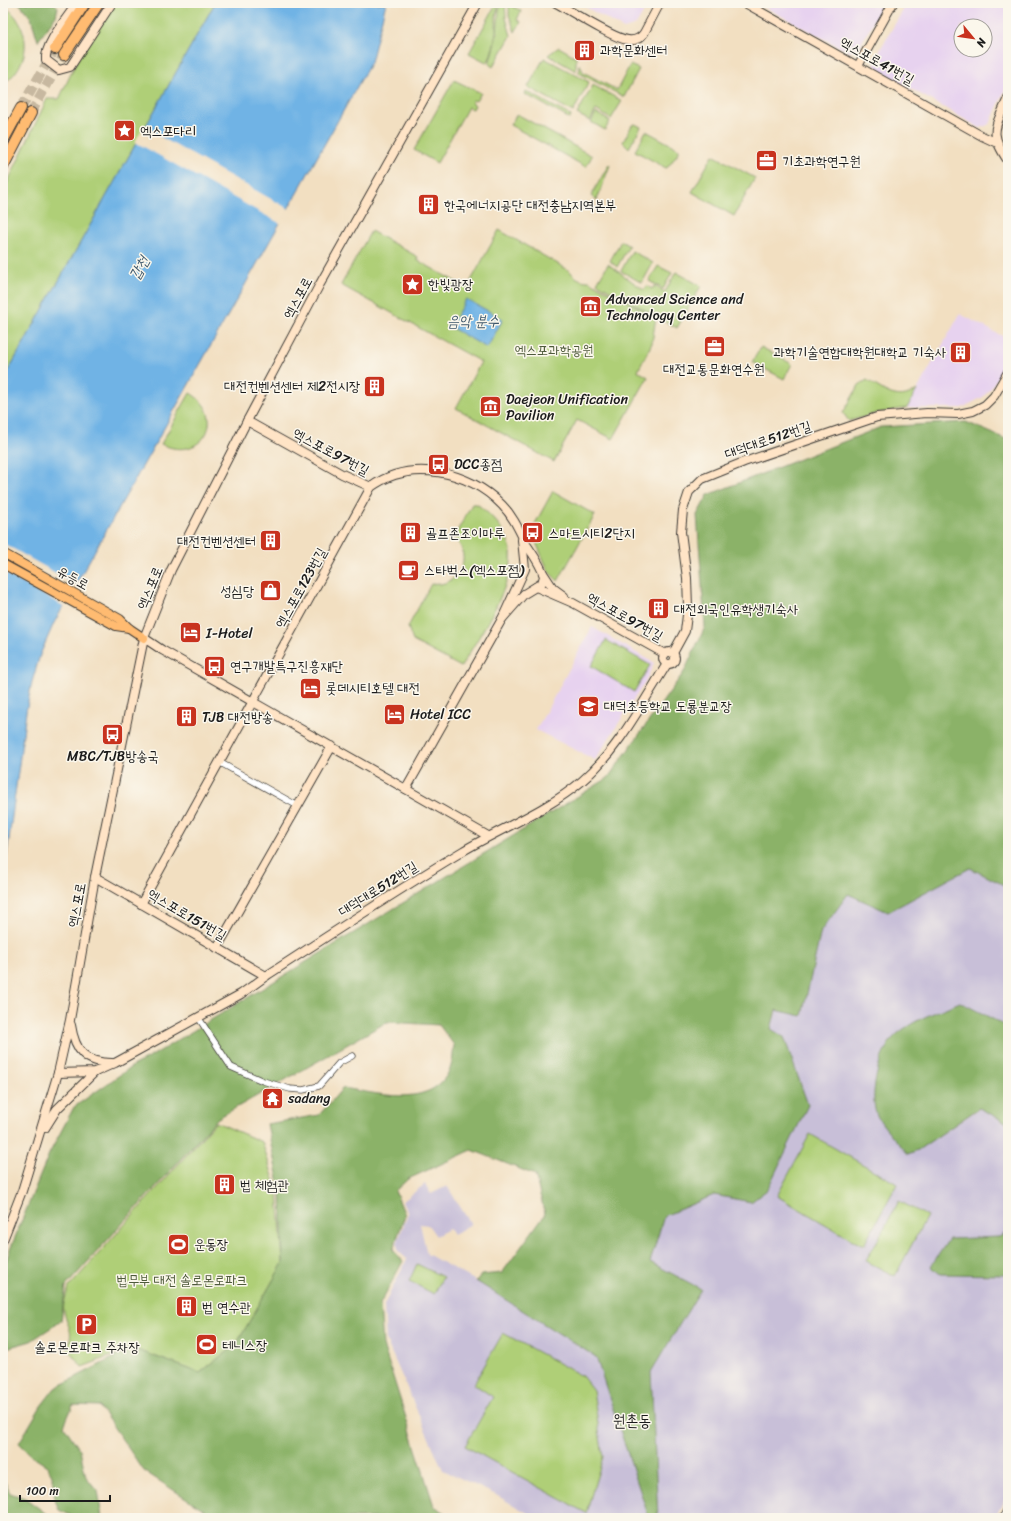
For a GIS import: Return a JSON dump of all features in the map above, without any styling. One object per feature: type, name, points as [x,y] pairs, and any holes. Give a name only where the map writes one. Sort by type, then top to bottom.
[{"type":"highway","points":[[54,49],[85,3]]},
{"type":"highway","points":[[64,55],[99,3]]},
{"type":"highway","points":[[3,141],[20,108]]},
{"type":"highway","points":[[3,167],[31,113]]},
{"type":"main road","name":"유등로","points":[[3,553],[120,619],[129,628],[144,638]]},
{"type":"main road","name":"유등로","points":[[3,564],[116,626],[129,628]]},
{"type":"street","points":[[77,3],[45,54],[46,60],[59,70],[70,67],[112,3]]},
{"type":"street","name":"엑스포로","points":[[3,1240],[40,1138],[58,1074],[70,1020],[95,877],[144,638],[171,570],[320,284],[478,3]]},
{"type":"street","points":[[556,3],[618,37],[632,41],[641,38],[660,3]]},
{"type":"street","name":"엑스포로41번길","points":[[745,3],[982,136],[996,142]]},
{"type":"street","points":[[858,66],[893,3]]},
{"type":"street","points":[[1008,98],[995,129],[996,142],[1008,162]]},
{"type":"street","name":"대덕대로512번길","points":[[58,1074],[94,1072],[115,1063],[241,994],[266,976],[359,916],[488,836],[533,814],[582,781],[613,749],[667,664],[664,660],[684,631],[688,607],[687,578],[681,532],[683,510],[689,492],[702,479],[744,462],[877,417],[958,414],[973,411],[985,405],[994,396],[1008,372]]},
{"type":"street","name":"엑스포로97번길","points":[[248,421],[342,474],[371,487],[378,482],[414,471],[445,473],[463,479],[491,495],[503,505],[515,521],[522,536],[553,588],[573,603],[669,654]]},
{"type":"street","name":"엑스포로123번길","points":[[141,904],[371,487]]},
{"type":"street","points":[[522,536],[523,572],[525,585],[534,587],[573,603]]},
{"type":"street","points":[[406,789],[502,619],[523,572],[535,565],[542,570],[543,579],[502,619]]},
{"type":"street","points":[[144,638],[162,650],[254,701],[488,836]]},
{"type":"street","points":[[217,948],[332,746]]},
{"type":"street","points":[[219,762],[298,806]]},
{"type":"street","name":"엑스포로151번길","points":[[95,877],[266,976]]},
{"type":"street","points":[[198,1017],[231,1067],[263,1081],[290,1089],[303,1090],[319,1086],[339,1064],[352,1056]]},
{"type":"street","points":[[70,1020],[73,1037],[85,1057],[95,1062],[115,1063]]},
{"type":"street","points":[[40,1138],[57,1109],[94,1072]]},
{"type":"street","points":[[1002,1518],[1008,1507]]},
{"type":"shaded area","points":[[579,3],[649,3],[636,25],[624,29]]},
{"type":"shaded area","points":[[757,3],[884,3],[858,49],[849,52]]},
{"type":"shaded area","points":[[907,3],[1008,3],[1008,83],[990,124],[980,128],[876,69],[874,60]]},
{"type":"shaded area","points":[[960,314],[1008,339],[1008,358],[992,387],[983,397],[962,408],[907,408]]},
{"type":"shaded area","name":"대덕초등학교 도룡분교장","points":[[592,627],[654,663],[645,682],[595,760],[536,730]]},
{"type":"shaded area","points":[[970,868],[1008,887],[1008,1027],[960,1002],[920,1020],[896,1034],[918,1150],[980,1108],[1008,1123],[1008,1232],[999,1237],[949,1239],[940,1274],[1008,1275],[1008,1493],[994,1518],[658,1518],[651,1372],[701,1289],[650,1262],[663,1216],[714,1195],[751,1202],[767,1190],[808,1105],[784,1037],[771,1029],[777,1010],[802,1016],[821,931],[848,894],[888,912]]},
{"type":"shaded area","points":[[425,1184],[431,1194],[447,1186],[471,1224],[453,1235],[449,1229],[436,1236],[428,1225],[420,1224],[427,1254],[476,1281],[596,1357],[649,1518],[536,1518],[496,1495],[443,1470],[386,1340],[384,1305],[407,1259],[398,1251],[397,1243],[408,1213],[402,1202]]},
{"type":"green space","points":[[19,3],[54,3],[58,7],[56,16],[38,41],[31,18]]},
{"type":"green space","points":[[115,3],[215,3],[3,380],[3,192],[47,99],[59,99],[78,59]]},
{"type":"green space","points":[[497,3],[501,3],[497,13],[495,39],[488,62],[486,62],[469,53]]},
{"type":"green space","points":[[505,3],[506,18],[511,36],[493,67],[489,64],[497,35],[499,9]]},
{"type":"green space","points":[[509,4],[521,11],[517,20],[521,22],[515,32],[509,15]]},
{"type":"green space","points":[[3,6],[10,10],[20,23],[25,39],[25,47],[24,55],[18,69],[3,84]]},
{"type":"green space","points":[[559,47],[576,57],[576,71],[548,55]]},
{"type":"green space","points":[[544,58],[589,82],[573,112],[528,87]]},
{"type":"green space","points":[[580,64],[583,72],[617,90],[630,65],[639,69],[624,97],[579,73]]},
{"type":"green space","points":[[454,80],[481,93],[476,101],[473,100],[472,103],[475,105],[473,109],[468,107],[437,163],[414,150]]},
{"type":"green space","points":[[593,85],[622,101],[611,119],[596,110],[590,121],[577,114]]},
{"type":"green space","points":[[526,91],[571,116],[570,119],[525,94]]},
{"type":"green space","points":[[596,113],[610,121],[605,130],[591,122]]},
{"type":"green space","points":[[517,114],[592,156],[586,167],[510,125]]},
{"type":"green space","points":[[635,124],[641,127],[629,148],[623,142],[632,125]]},
{"type":"green space","points":[[646,131],[679,149],[679,152],[668,167],[666,168],[635,151]]},
{"type":"green space","points":[[713,155],[755,178],[734,216],[692,192]]},
{"type":"green space","points":[[609,164],[610,165],[597,200],[591,196]]},
{"type":"green space","name":"엑스포과학공원","points":[[499,230],[570,271],[578,279],[589,281],[656,317],[652,343],[638,371],[648,377],[613,439],[577,420],[554,462],[456,408],[481,362],[341,285],[371,231],[418,257],[417,260],[467,288]]},
{"type":"green space","points":[[621,241],[629,246],[617,267],[610,261]]},
{"type":"green space","points":[[632,251],[653,263],[642,283],[621,271]]},
{"type":"green space","points":[[608,264],[644,290],[647,286],[652,289],[654,286],[665,292],[676,272],[701,286],[677,328],[597,283]]},
{"type":"green space","points":[[658,266],[672,273],[663,289],[649,281]]},
{"type":"green space","points":[[761,347],[792,364],[784,379],[752,362]]},
{"type":"green space","points":[[867,380],[891,394],[910,394],[917,390],[907,408],[877,413],[849,421],[843,413],[859,385]]},
{"type":"green space","points":[[190,393],[202,402],[208,413],[209,424],[206,434],[199,442],[189,448],[176,448],[161,444]]},
{"type":"green space","points":[[966,422],[1008,440],[1008,887],[970,868],[888,912],[848,894],[821,931],[802,1016],[776,1010],[771,1029],[784,1037],[808,1105],[767,1190],[751,1202],[714,1195],[664,1216],[650,1262],[701,1289],[651,1372],[658,1518],[649,1518],[596,1357],[476,1281],[481,1275],[502,1273],[545,1214],[535,1175],[472,1150],[408,1179],[395,1191],[405,1215],[393,1250],[403,1261],[380,1304],[383,1345],[434,1506],[454,1518],[217,1518],[144,1471],[99,1406],[73,1405],[64,1426],[80,1450],[86,1477],[98,1491],[102,1518],[76,1518],[59,1510],[55,1499],[52,1475],[47,1466],[33,1457],[19,1443],[41,1406],[55,1388],[132,1348],[200,1373],[237,1343],[283,1263],[281,1194],[267,1124],[319,1115],[343,1088],[402,1096],[430,1090],[442,1082],[450,1069],[454,1045],[439,1025],[387,1022],[218,1118],[66,1286],[61,1321],[31,1341],[3,1349],[3,1273],[9,1252],[49,1154],[74,1107],[134,1065],[150,1057],[608,778],[684,672],[705,627],[697,515],[708,495],[881,427]]},
{"type":"green space","points":[[553,491],[595,515],[558,581],[549,572],[531,531]]},
{"type":"green space","name":"골프존조이마루","points":[[472,504],[477,504],[482,508],[501,528],[508,540],[511,560],[503,592],[486,625],[461,667],[413,641],[408,627],[431,584],[441,584],[449,581],[456,576],[460,570],[463,562],[463,553],[460,545],[454,537]]},
{"type":"green space","points":[[606,640],[650,665],[634,692],[591,666]]},
{"type":"green space","points":[[960,1002],[1008,1027],[1008,1123],[979,1108],[918,1150],[908,1154],[886,1128],[876,1113],[874,1104],[875,1082],[881,1060],[886,1049],[897,1034],[911,1024]]},
{"type":"green space","name":"법무부 대전 솔로몬로파크","points":[[216,1122],[262,1142],[278,1192],[283,1263],[237,1343],[200,1373],[132,1348],[82,1367],[67,1348],[70,1337],[70,1329],[65,1317],[64,1306],[69,1287]]},
{"type":"green space","points":[[810,1134],[897,1184],[864,1245],[861,1245],[777,1196]]},
{"type":"green space","points":[[899,1201],[927,1216],[895,1276],[866,1261]]},
{"type":"green space","points":[[1008,1232],[1008,1275],[940,1274],[931,1266],[949,1239],[999,1237]]},
{"type":"green space","points":[[417,1264],[443,1277],[434,1294],[409,1281]]},
{"type":"green space","points":[[503,1333],[582,1376],[593,1390],[603,1457],[586,1513],[465,1446],[493,1397],[474,1384]]},
{"type":"green space","points":[[3,1478],[10,1493],[25,1498],[52,1518],[3,1518]]},
{"type":"water","name":"갑천","points":[[215,3],[386,3],[371,62],[54,623],[40,655],[32,682],[26,712],[3,884],[3,380]]},
{"type":"water","name":"음악 분수","points":[[466,299],[503,319],[487,348],[450,327]]},
{"type":"pier","points":[[143,127],[289,209],[281,224],[135,142]]},
{"type":"pier","points":[[3,543],[77,585],[65,607],[3,572]]},
{"type":"tunnel","points":[[21,108],[55,49]]},
{"type":"tunnel","points":[[31,113],[64,55]]},
{"type":"place","name":"과학문화센터","points":[[585,50]]},
{"type":"place","name":"엑스포다리","points":[[124,131]]},
{"type":"place","name":"기초과학연구원","points":[[766,161]]},
{"type":"place","name":"한국에너지공단 대전충남지역본부","points":[[428,205]]},
{"type":"place","name":"한빛광장","points":[[412,284]]},
{"type":"place","name":"Advanced Science and Technology Center","points":[[591,307]]},
{"type":"place","name":"대전교통문화연수원","points":[[714,347]]},
{"type":"place","name":"과학기술연합대학원대학교 기숙사","points":[[961,352]]},
{"type":"place","name":"대전컨벤션센터 제2전시장","points":[[375,386]]},
{"type":"place","name":"Daejeon Unification Pavilion","points":[[491,407]]},
{"type":"place","name":"DCC종점","points":[[438,464]]},
{"type":"place","name":"골프존조이마루","points":[[411,533]]},
{"type":"place","name":"스마트시티2단지","points":[[533,533]]},
{"type":"place","name":"대전컨벤션센터","points":[[271,541]]},
{"type":"place","name":"스타벅스(엑스포점)","points":[[408,570]]},
{"type":"place","name":"성심당","points":[[270,591]]},
{"type":"place","name":"대전외국인유학생기숙사","points":[[659,609]]},
{"type":"place","name":"I-Hotel","points":[[190,633]]},
{"type":"place","name":"연구개발특구진흥재단","points":[[214,666]]},
{"type":"place","name":"롯데시티호텔 대전","points":[[311,688]]},
{"type":"place","name":"대덕초등학교 도룡분교장","points":[[589,706]]},
{"type":"place","name":"Hotel ICC","points":[[394,714]]},
{"type":"place","name":"TJB 대전방송","points":[[186,717]]},
{"type":"place","name":"MBC/TJB방송국","points":[[113,734]]},
{"type":"place","name":"sadang","points":[[272,1098]]},
{"type":"place","name":"법 체험관","points":[[224,1185]]},
{"type":"place","name":"운동장","points":[[178,1244]]},
{"type":"place","name":"법 연수관","points":[[187,1307]]},
{"type":"place","name":"솔로몬로파크 주차장","points":[[87,1325]]},
{"type":"place","name":"테니스장","points":[[206,1345]]},
{"type":"district","name":"원촌동","points":[[632,1420]]}]
